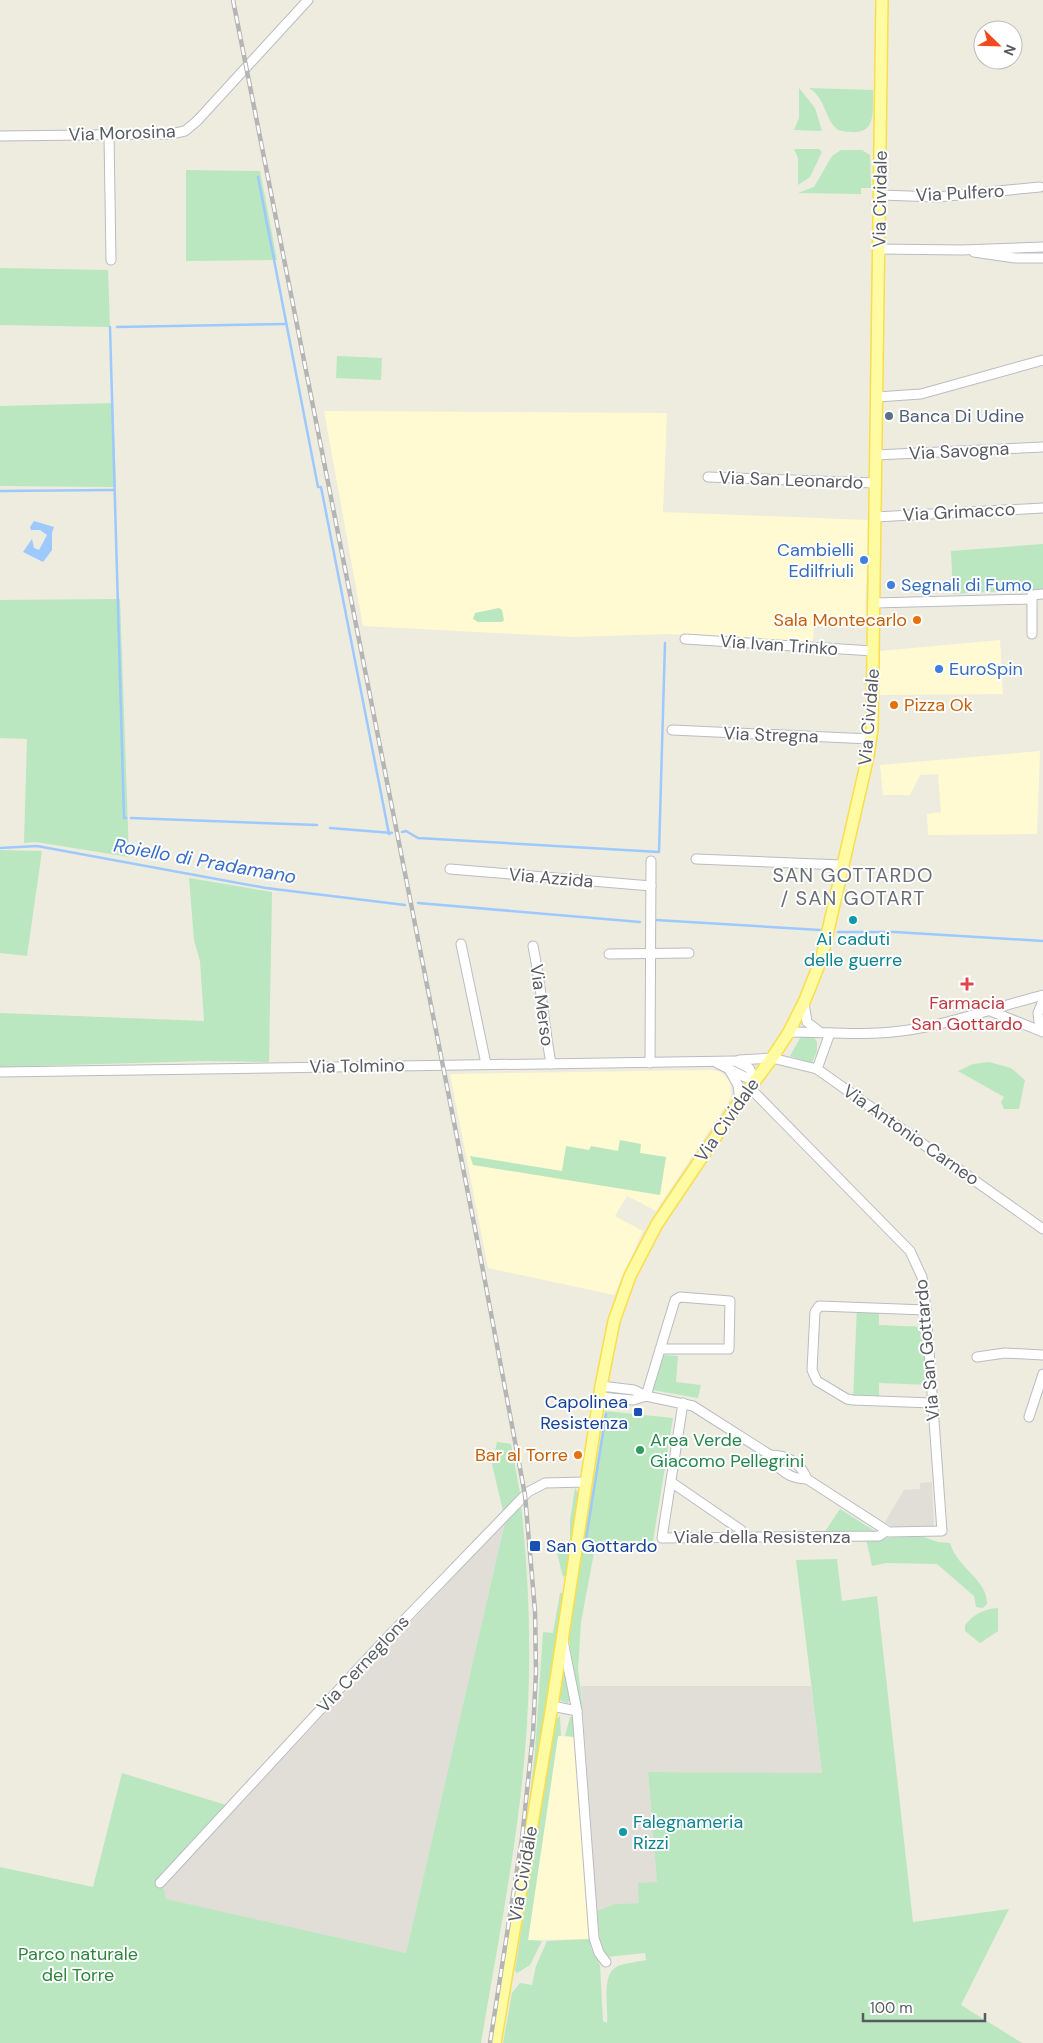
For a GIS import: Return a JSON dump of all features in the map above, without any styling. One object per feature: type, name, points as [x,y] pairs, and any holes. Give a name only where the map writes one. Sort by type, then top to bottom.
[{"type":"main road","name":"Via Cividale","points":[[495,2043],[552,1706],[600,1392],[614,1321],[641,1254],[666,1210],[772,1058],[789,1032],[805,1000],[822,957],[871,739],[882,0]]},
{"type":"street","name":"Via Morosina","points":[[0,136],[171,134],[191,127],[308,0]]},
{"type":"street","points":[[109,135],[111,260]]},
{"type":"street","name":"Via Pulfero","points":[[880,195],[937,197],[1040,187]]},
{"type":"street","points":[[879,249],[962,250],[1043,247]]},
{"type":"street","points":[[962,250],[1015,258],[1043,258]]},
{"type":"street","points":[[877,398],[921,394],[1043,360]]},
{"type":"street","name":"Via Savogna","points":[[876,455],[1043,447]]},
{"type":"street","name":"Via San Leonardo","points":[[708,477],[876,484]]},
{"type":"street","name":"Via Grimacco","points":[[875,517],[1043,508]]},
{"type":"street","points":[[1032,634],[1032,594],[1043,594]]},
{"type":"street","points":[[874,603],[1032,599]]},
{"type":"street","name":"Via Ivan Trinko","points":[[685,639],[873,651]]},
{"type":"street","name":"Via Stregna","points":[[672,730],[871,739]]},
{"type":"street","points":[[696,859],[842,865]]},
{"type":"street","points":[[650,1063],[652,861]]},
{"type":"street","name":"Via Azzida","points":[[450,870],[651,886]]},
{"type":"street","points":[[461,944],[486,1064]]},
{"type":"street","name":"Via Merso","points":[[533,946],[543,994],[542,1013],[551,1064]]},
{"type":"street","points":[[609,954],[689,953]]},
{"type":"street","points":[[789,1032],[825,1033],[904,1030],[1043,995]]},
{"type":"street","points":[[805,1000],[807,1022],[825,1033]]},
{"type":"street","points":[[1024,1000],[1038,1013]]},
{"type":"street","points":[[1020,1022],[1014,1012],[1018,1003],[1024,1000]]},
{"type":"street","points":[[1041,1031],[1038,1013],[1043,1001]]},
{"type":"street","points":[[988,1010],[1041,1031]]},
{"type":"street","points":[[817,1068],[825,1033]]},
{"type":"street","name":"Via Tolmino","points":[[0,1072],[715,1062],[772,1058]]},
{"type":"street","name":"Via Antonio Carneo","points":[[772,1058],[817,1068],[1043,1229]]},
{"type":"street","points":[[735,1061],[749,1068],[753,1084]]},
{"type":"street","name":"Via Tolmino","points":[[715,1062],[728,1067],[753,1084]]},
{"type":"street","points":[[728,1067],[738,1085],[740,1102]]},
{"type":"street","name":"Via San Gottardo","points":[[753,1084],[910,1251],[922,1277],[942,1531]]},
{"type":"street","points":[[646,1396],[660,1349],[676,1298],[730,1302],[729,1350],[660,1349]]},
{"type":"street","points":[[926,1310],[819,1306],[815,1312],[812,1370],[817,1381],[847,1399],[932,1403]]},
{"type":"street","points":[[977,1357],[1005,1353],[1043,1355]]},
{"type":"street","points":[[1029,1417],[1043,1374]]},
{"type":"street","name":"Viale della Resistenza","points":[[600,1392],[633,1400],[646,1396],[698,1408],[770,1455],[776,1466],[796,1479],[807,1479],[886,1531],[894,1534],[942,1531]]},
{"type":"street","name":"Viale della Resistenza","points":[[683,1403],[662,1538],[879,1536],[886,1531]]},
{"type":"street","name":"Viale della Resistenza","points":[[770,1455],[783,1455],[803,1468],[807,1479]]},
{"type":"street","name":"Via Cerneglons","points":[[160,1884],[381,1644],[524,1495],[531,1489],[545,1483],[586,1482]]},
{"type":"street","name":"Viale della Resistenza","points":[[671,1482],[741,1530]]},
{"type":"street","name":"Via Cividale","points":[[562,1634],[577,1711],[594,1938],[599,1953],[606,1962]]},
{"type":"street","points":[[552,1706],[577,1711]]},
{"type":"shaded area","points":[[324,411],[667,413],[663,512],[868,520],[865,621],[814,618],[813,643],[668,634],[574,637],[363,626]]},
{"type":"shaded area","points":[[1000,640],[1003,694],[879,695],[880,651]]},
{"type":"shaded area","points":[[1040,751],[1037,834],[928,835],[927,814],[941,812],[938,774],[920,775],[910,795],[883,795],[880,765]]},
{"type":"shaded area","points":[[712,1070],[721,1072],[730,1082],[731,1095],[729,1101],[656,1211],[627,1196],[615,1216],[643,1231],[614,1295],[488,1268],[450,1074]]},
{"type":"shaded area","points":[[932,1482],[934,1526],[893,1527],[885,1522],[904,1490],[920,1489],[920,1483]]},
{"type":"shaded area","points":[[505,1522],[406,1953],[165,1899],[163,1886]]},
{"type":"shaded area","points":[[581,1686],[811,1686],[822,1774],[648,1772],[657,1882],[639,1903],[614,1904],[597,1911]]},
{"type":"shaded area","points":[[558,1736],[575,1737],[590,1939],[528,1940]]},
{"type":"green space","points":[[799,88],[815,108],[822,131],[794,130],[799,118]]},
{"type":"green space","points":[[809,88],[873,90],[873,110],[870,124],[866,129],[859,132],[838,130],[830,120],[819,97]]},
{"type":"green space","points":[[794,149],[819,149],[822,152],[810,177],[798,185],[798,158]]},
{"type":"green space","points":[[841,150],[862,150],[870,155],[871,188],[861,188],[861,194],[798,193],[814,187],[832,156]]},
{"type":"green space","points":[[186,170],[260,171],[277,260],[186,261]]},
{"type":"green space","points":[[0,268],[108,270],[110,327],[0,325]]},
{"type":"green space","points":[[337,356],[382,358],[381,380],[336,378]]},
{"type":"green space","points":[[113,403],[116,487],[0,486],[0,406]]},
{"type":"green space","points":[[1043,544],[1043,589],[953,594],[951,551]]},
{"type":"green space","points":[[120,599],[129,857],[36,842],[24,843],[27,739],[0,738],[0,600]]},
{"type":"green space","points":[[499,608],[502,610],[504,620],[502,622],[478,622],[473,619],[475,613]]},
{"type":"green space","points":[[0,850],[42,851],[27,956],[0,953]]},
{"type":"green space","points":[[189,878],[272,892],[269,1062],[204,1061],[0,1067],[0,1013],[204,1021],[200,961],[194,940]]},
{"type":"green space","points":[[802,1035],[813,1036],[817,1042],[817,1051],[812,1063],[790,1056]]},
{"type":"green space","points":[[989,1062],[1011,1068],[1025,1080],[1019,1109],[1004,1109],[1001,1102],[1004,1097],[958,1071],[973,1064]]},
{"type":"green space","points":[[620,1140],[641,1144],[640,1153],[666,1157],[660,1195],[473,1165],[470,1156],[562,1171],[566,1146],[589,1150],[591,1146],[618,1151]]},
{"type":"green space","points":[[857,1306],[879,1307],[879,1325],[927,1327],[931,1385],[879,1383],[879,1401],[853,1400]]},
{"type":"green space","points":[[662,1355],[678,1356],[676,1382],[701,1385],[698,1398],[652,1390]]},
{"type":"green space","name":"Area Verde Giacomo Pellegrini","points":[[605,1411],[673,1418],[653,1541],[596,1542],[581,1622],[578,1669],[583,1709],[580,1706],[569,1640],[569,1629]]},
{"type":"green space","points":[[497,1442],[511,1444],[520,1493],[503,1511],[492,1464]]},
{"type":"green space","points":[[575,1488],[579,1494],[567,1574],[563,1577],[557,1553],[568,1551],[570,1548],[570,1521]]},
{"type":"green space","name":"Parco naturale del Torre","points":[[521,1505],[529,1628],[529,1690],[525,1751],[512,1861],[481,2043],[0,2043],[0,1867],[93,1887],[122,1773],[226,1805],[163,1886],[166,1899],[406,1953],[505,1522]]},
{"type":"green space","points":[[840,1509],[878,1533],[824,1533]]},
{"type":"green space","points":[[921,1536],[938,1542],[950,1543],[959,1560],[983,1588],[987,1604],[983,1608],[976,1607],[974,1596],[937,1564],[886,1563],[872,1566],[866,1539]]},
{"type":"green space","points":[[837,1559],[842,1601],[877,1596],[913,1922],[1009,1909],[961,2005],[1022,2043],[503,2043],[512,1993],[520,1983],[532,1985],[536,1966],[547,1941],[590,1939],[591,1948],[600,1965],[603,2021],[607,2023],[606,1992],[612,1970],[621,1965],[646,1960],[645,1953],[606,1957],[601,1949],[597,1911],[614,1904],[639,1903],[638,1883],[657,1882],[648,1772],[822,1773],[796,1560]]},
{"type":"green space","points":[[560,1593],[564,1593],[525,1839],[535,1752],[543,1632],[553,1633]]},
{"type":"green space","points":[[998,1608],[998,1631],[980,1643],[965,1631],[965,1625],[976,1615]]},
{"type":"green space","points":[[564,1665],[570,1699],[568,1703],[561,1701],[558,1696]]},
{"type":"green space","points":[[560,1716],[561,1736],[558,1736],[528,1940],[542,1941],[530,1965],[517,1973],[515,1970],[554,1721]]},
{"type":"green space","points":[[570,1717],[573,1717],[575,1737],[565,1736]]},
{"type":"water","points":[[34,521],[54,527],[52,550],[43,562],[23,552],[32,539],[34,548],[39,550],[47,535],[40,530],[31,530],[30,527]]},
{"type":"waterway","points":[[258,177],[318,487],[321,487],[389,834]]},
{"type":"waterway","points":[[117,327],[286,324]]},
{"type":"waterway","points":[[110,327],[124,818],[126,818]]},
{"type":"waterway","points":[[0,491],[114,490]]},
{"type":"waterway","points":[[402,832],[406,831],[418,838],[659,852],[665,643]]},
{"type":"waterway","points":[[131,818],[317,825]]},
{"type":"waterway","points":[[330,828],[392,833]]},
{"type":"waterway","name":"Roiello di Pradamano","points":[[0,848],[37,846],[266,888],[405,905]]},
{"type":"waterway","name":"Roiello di Pradamano","points":[[418,903],[640,922]]},
{"type":"waterway","name":"Roiello di Pradamano","points":[[656,920],[820,930]]},
{"type":"waterway","name":"Roiello di Pradamano","points":[[838,932],[895,932],[1043,941]]},
{"type":"waterway","points":[[586,1539],[606,1414]]},
{"type":"railway","points":[[233,0],[478,1244],[525,1495],[535,1611],[536,1671],[533,1734],[522,1838],[490,2043]]},
{"type":"place","name":"Banca Di Udine","points":[[889,416]]},
{"type":"place","name":"Cambielli Edilfriuli","points":[[864,560]]},
{"type":"place","name":"Segnali di Fumo","points":[[891,585]]},
{"type":"place","name":"Sala Montecarlo","points":[[917,620]]},
{"type":"place","name":"EuroSpin","points":[[939,669]]},
{"type":"place","name":"Pizza Ok","points":[[894,705]]},
{"type":"place","name":"Ai caduti delle guerre","points":[[853,920]]},
{"type":"place","name":"Farmacia San Gottardo","points":[[967,984]]},
{"type":"place","name":"Capolinea Resistenza","points":[[638,1412]]},
{"type":"place","name":"Area Verde Giacomo Pellegrini","points":[[640,1450]]},
{"type":"place","name":"Bar al Torre","points":[[578,1455]]},
{"type":"place","name":"San Gottardo","points":[[535,1546]]},
{"type":"place","name":"Falegnameria Rizzi","points":[[623,1832]]},
{"type":"district","name":"SAN GOTTARDO / SAN GOTART","points":[[853,886]]}]
